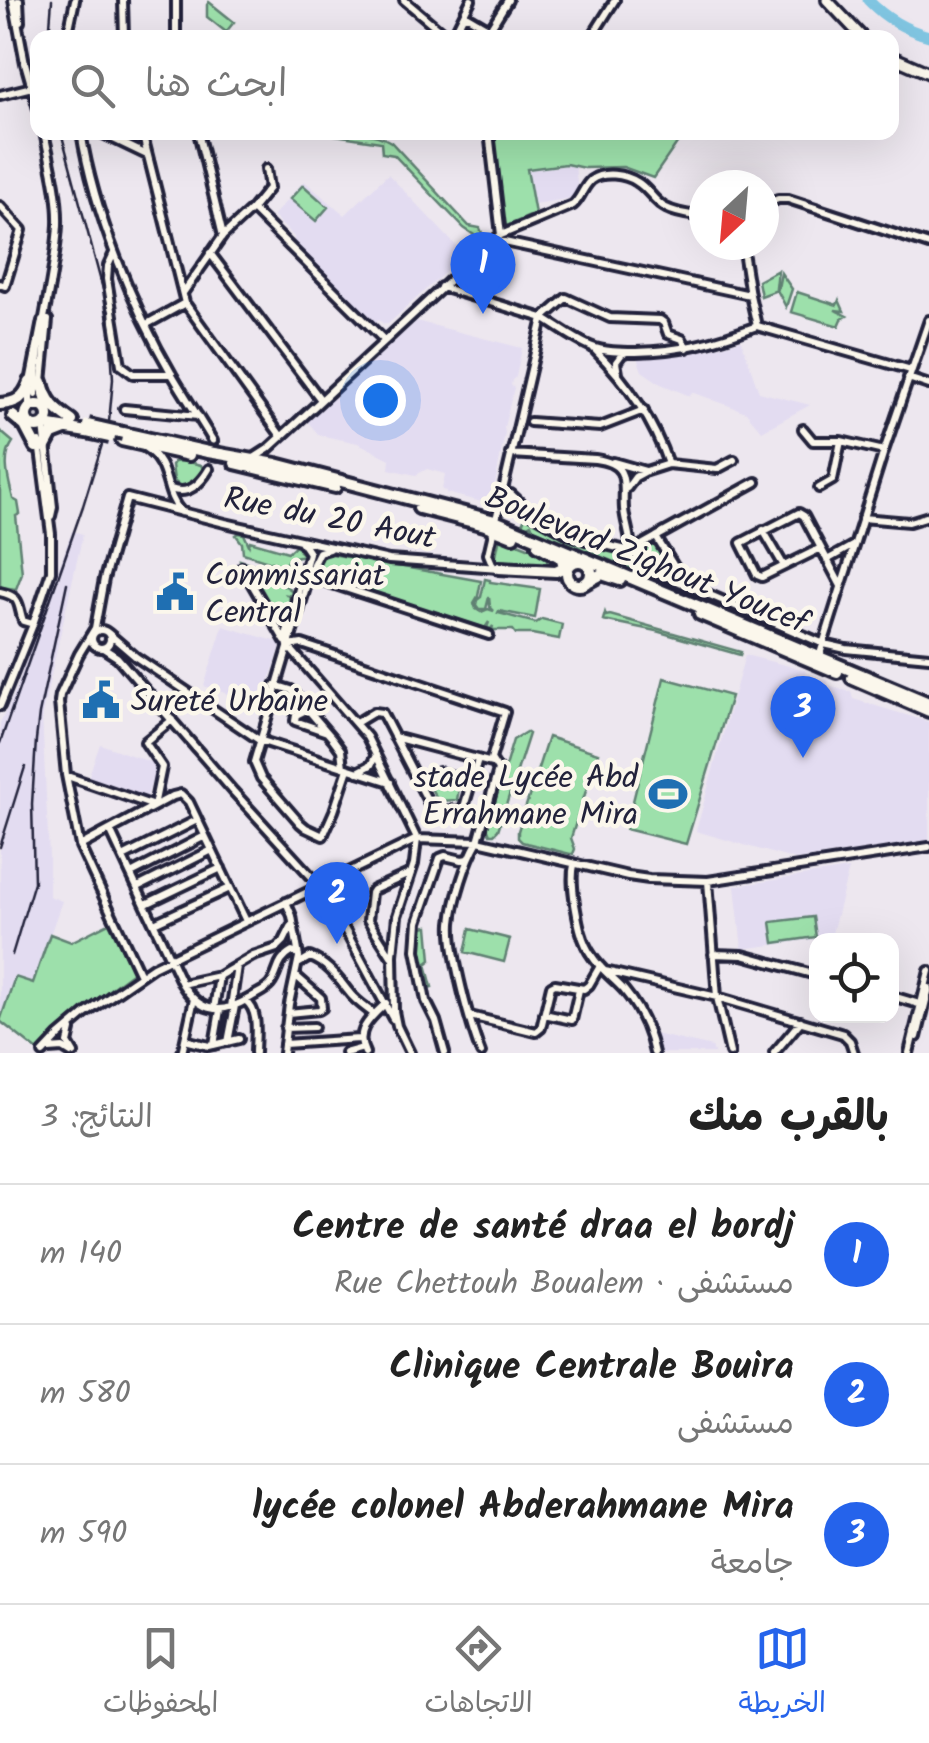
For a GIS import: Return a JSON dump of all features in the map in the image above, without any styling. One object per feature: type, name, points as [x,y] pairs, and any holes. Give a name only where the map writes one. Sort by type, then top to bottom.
[{"type":"main road","points":[[828,0],[856,30]]},
{"type":"main road","points":[[899,59],[929,73]]},
{"type":"main road","points":[[36,382],[50,404],[71,425],[40,445],[4,409],[22,398],[36,382]]},
{"type":"main road","points":[[40,406],[48,419],[44,425],[34,426],[4,409],[40,406]]},
{"type":"main road","points":[[29,422],[30,409]]},
{"type":"main road","name":"Boulevard Zighout Youcef","points":[[47,412],[71,425]]},
{"type":"main road","name":"Boulevard Zighout Youcef","points":[[44,425],[71,425],[213,456],[491,524]]},
{"type":"main road","name":"Boulevard Zighout Youcef","points":[[122,436],[139,444],[180,452],[276,464],[491,524],[822,652],[929,703]]},
{"type":"main road","points":[[499,568],[560,570],[564,567],[564,554],[591,570],[588,580],[580,585],[552,571]]},
{"type":"main road","points":[[571,582],[568,568],[581,562],[598,563]]},
{"type":"main road","name":"Boulevard Zighout Youcef","points":[[588,580],[602,574],[614,577],[822,652],[929,710]]},
{"type":"street","points":[[16,0],[30,79]]},
{"type":"street","points":[[69,30],[75,0]]},
{"type":"street","points":[[123,0],[124,30]]},
{"type":"street","points":[[176,0],[176,30]]},
{"type":"street","points":[[455,30],[471,0]]},
{"type":"street","points":[[490,28],[508,0]]},
{"type":"street","points":[[596,30],[615,0]]},
{"type":"street","points":[[406,1],[441,30]]},
{"type":"street","points":[[464,14],[493,30]]},
{"type":"street","points":[[0,95],[30,88]]},
{"type":"street","points":[[36,396],[58,224],[46,140]]},
{"type":"street","points":[[83,140],[115,251],[146,324],[199,416],[213,456],[200,482],[178,498],[179,510]]},
{"type":"street","points":[[115,140],[148,156]]},
{"type":"street","points":[[144,140],[185,304],[282,436]]},
{"type":"street","points":[[200,140],[222,236]]},
{"type":"street","points":[[490,140],[498,238]]},
{"type":"street","points":[[183,293],[222,236],[252,210],[269,188],[266,169]]},
{"type":"street","points":[[252,460],[498,238],[568,208],[579,200],[589,182],[614,175],[639,183],[670,210],[689,213]]},
{"type":"street","points":[[779,200],[788,199],[929,245]]},
{"type":"street","points":[[0,206],[22,230],[5,286],[0,284]]},
{"type":"street","points":[[252,210],[384,341]]},
{"type":"street","points":[[498,238],[750,295]]},
{"type":"street","points":[[115,251],[107,279],[121,365],[134,374],[172,374]]},
{"type":"street","points":[[210,253],[322,400]]},
{"type":"street","points":[[744,260],[757,326]]},
{"type":"street","points":[[441,288],[543,318],[591,347],[644,410],[668,464]]},
{"type":"street","points":[[499,568],[491,564],[488,554],[491,524],[543,318],[566,298],[610,318],[660,320],[668,334],[682,340],[687,348]]},
{"type":"street","points":[[146,324],[185,304]]},
{"type":"street","points":[[30,409],[36,382],[39,327],[47,307]]},
{"type":"street","points":[[822,652],[862,518],[929,320]]},
{"type":"street","points":[[591,347],[627,352],[687,348],[757,326],[909,374],[929,385]]},
{"type":"street","points":[[618,375],[616,362],[627,352]]},
{"type":"street","points":[[36,382],[47,412]]},
{"type":"street","points":[[124,410],[199,416]]},
{"type":"street","points":[[530,422],[600,428],[644,410]]},
{"type":"street","points":[[0,705],[51,571],[53,508],[40,445],[29,422]]},
{"type":"street","points":[[40,445],[44,425]]},
{"type":"street","points":[[803,428],[813,441],[841,441],[884,451]]},
{"type":"street","points":[[819,488],[833,480],[841,441]]},
{"type":"street","points":[[139,444],[153,453],[164,468],[179,510]]},
{"type":"street","points":[[270,447],[266,457],[276,464]]},
{"type":"street","points":[[164,468],[166,459],[180,452]]},
{"type":"street","points":[[510,454],[607,460],[646,471]]},
{"type":"street","points":[[607,460],[618,470],[626,488],[624,504],[632,551]]},
{"type":"street","points":[[626,488],[646,471],[668,464],[717,469],[734,460]]},
{"type":"street","points":[[506,471],[514,497]]},
{"type":"street","points":[[632,551],[756,482]]},
{"type":"street","points":[[170,489],[184,492]]},
{"type":"street","points":[[170,489],[164,499],[146,503],[126,500],[91,641],[136,656],[258,740],[391,783]]},
{"type":"street","points":[[500,499],[507,494],[556,528],[588,541],[632,551],[653,571],[822,652],[846,649],[929,656]]},
{"type":"street","name":"Rue du 20 Aout","points":[[146,503],[391,560],[499,568]]},
{"type":"street","points":[[821,548],[762,578],[741,543],[799,513],[804,516],[821,548],[827,560],[841,586]]},
{"type":"street","points":[[862,518],[916,521],[929,516]]},
{"type":"street","points":[[616,546],[623,541],[627,526]]},
{"type":"street","points":[[764,530],[784,566]]},
{"type":"street","points":[[656,536],[685,584]]},
{"type":"street","points":[[300,540],[309,550]]},
{"type":"street","points":[[308,709],[296,715],[295,721],[328,732],[341,750],[345,768],[323,836],[306,828],[258,773],[254,762],[288,646],[309,550],[317,544]]},
{"type":"street","points":[[827,560],[854,544]]},
{"type":"street","points":[[288,646],[286,635],[306,576],[319,552],[335,548]]},
{"type":"street","points":[[471,566],[488,554]]},
{"type":"street","points":[[242,567],[288,646],[356,723],[376,754],[417,839],[396,921],[393,994],[397,1026]]},
{"type":"street","points":[[306,576],[489,635]]},
{"type":"street","points":[[0,592],[15,598],[23,620],[33,624]]},
{"type":"street","points":[[97,618],[108,634],[107,647]]},
{"type":"street","points":[[108,634],[96,630],[92,635],[58,698],[68,790],[80,846],[140,975]]},
{"type":"street","points":[[108,634],[107,647],[319,885],[410,1053]]},
{"type":"street","points":[[288,646],[302,644],[329,652],[503,710],[505,714],[491,758],[498,770],[452,927],[454,952],[481,1053]]},
{"type":"street","points":[[82,649],[107,647]]},
{"type":"street","points":[[125,667],[128,657],[136,656]]},
{"type":"street","points":[[275,685],[291,690],[316,725]]},
{"type":"street","points":[[356,723],[379,712],[432,811],[462,809],[478,760]]},
{"type":"street","points":[[154,806],[162,767],[145,742],[172,720]]},
{"type":"street","points":[[394,737],[493,764]]},
{"type":"street","points":[[406,760],[408,754],[424,744]]},
{"type":"street","points":[[358,772],[372,765],[376,754]]},
{"type":"street","points":[[417,780],[439,772],[472,782]]},
{"type":"street","points":[[66,775],[154,806]]},
{"type":"street","points":[[68,790],[80,782]]},
{"type":"street","points":[[80,846],[181,794],[189,802],[246,921]]},
{"type":"street","points":[[124,858],[198,820]]},
{"type":"street","points":[[110,830],[182,984],[202,1005],[217,1010],[246,1001],[270,984],[285,956],[298,954]]},
{"type":"street","points":[[131,874],[205,836]]},
{"type":"street","points":[[45,1051],[140,975],[417,839],[478,841],[648,879],[708,880],[928,848]]},
{"type":"street","points":[[138,887],[212,850]]},
{"type":"street","points":[[444,1053],[418,968],[416,932],[440,858],[470,859]]},
{"type":"street","points":[[574,865],[580,930],[590,954],[639,1010],[654,1053]]},
{"type":"street","points":[[146,904],[221,868]]},
{"type":"street","points":[[338,917],[341,874]]},
{"type":"street","points":[[393,958],[368,920],[370,897],[373,890],[410,874]]},
{"type":"street","points":[[708,880],[717,998],[730,1053]]},
{"type":"street","points":[[154,923],[230,888]]},
{"type":"street","points":[[283,1053],[298,964],[286,902]]},
{"type":"street","points":[[182,984],[220,976],[253,956],[278,948],[293,924]]},
{"type":"street","points":[[713,954],[743,955],[809,973]]},
{"type":"street","points":[[298,964],[316,958],[374,1014]]},
{"type":"street","points":[[228,1042],[238,965]]},
{"type":"street","points":[[470,1016],[536,1032],[541,1028],[553,984],[579,990],[588,986],[602,968]]},
{"type":"street","points":[[602,968],[843,1034],[854,1053]]},
{"type":"street","points":[[911,1053],[929,971]]},
{"type":"street","points":[[200,1053],[212,1045],[220,976]]},
{"type":"street","points":[[288,1012],[319,1010],[322,1004],[318,994],[296,976]]},
{"type":"street","points":[[911,1053],[929,988]]},
{"type":"street","points":[[544,1014],[572,1020],[579,990]]},
{"type":"street","points":[[345,1053],[364,1051],[360,1039],[374,1014],[393,994]]},
{"type":"street","points":[[899,998],[920,1004]]},
{"type":"street","points":[[182,1053],[194,999]]},
{"type":"street","points":[[246,1001],[254,1011],[254,1053]]},
{"type":"street","points":[[774,1053],[801,1021]]},
{"type":"street","points":[[72,1053],[68,1039],[74,1024]]},
{"type":"street","points":[[286,1028],[314,1027]]},
{"type":"street","points":[[185,1040],[212,1045],[240,1039]]},
{"type":"street","points":[[284,1044],[360,1039]]},
{"type":"street","points":[[45,1051],[56,1047],[72,1053]]},
{"type":"shaded area","points":[[575,167],[579,197],[534,204],[528,170]]},
{"type":"shaded area","points":[[388,174],[461,251],[453,265],[384,324],[379,320],[375,323],[294,243],[294,237],[273,216],[304,181],[345,215]]},
{"type":"shaded area","points":[[416,321],[522,348],[511,385],[514,388],[494,489],[482,502],[442,490],[445,474],[427,469],[416,475],[389,469],[390,459],[358,443],[319,435],[307,421]]},
{"type":"shaded area","points":[[741,340],[759,392],[810,405],[762,431],[746,412],[661,384],[642,371],[637,357],[707,350]]},
{"type":"shaded area","points":[[72,531],[83,534],[42,715],[49,896],[62,901],[33,983],[15,977],[0,1019],[0,723],[15,692]]},
{"type":"shaded area","points":[[223,626],[282,643],[261,705],[204,686]]},
{"type":"shaded area","points":[[745,655],[805,670],[806,674],[828,681],[828,685],[851,692],[853,699],[929,722],[929,840],[796,860],[696,831]]},
{"type":"shaded area","points":[[100,744],[153,763],[156,769],[146,799],[88,778]]},
{"type":"shaded area","points":[[849,869],[832,933],[809,933],[809,940],[742,949],[735,886]]},
{"type":"shaded area","points":[[655,1034],[712,1047],[714,1053],[659,1053]]},
{"type":"green space","points":[[209,2],[234,22],[228,30],[207,17]]},
{"type":"green space","points":[[368,140],[391,142],[469,226],[480,228],[482,233],[477,237],[464,228],[394,155],[382,153],[381,142]]},
{"type":"green space","points":[[494,140],[679,140],[653,178],[623,167],[584,168],[566,164],[527,169],[535,214],[504,227]]},
{"type":"green space","points":[[303,185],[328,207],[316,221],[290,199]]},
{"type":"green space","points":[[778,270],[776,288],[781,273],[792,289],[786,307],[777,290],[761,296],[758,281]]},
{"type":"green space","points":[[797,292],[837,305],[839,300],[844,311],[835,310],[847,316],[839,326],[791,312]]},
{"type":"green space","points":[[0,431],[13,442],[7,463],[13,499],[18,502],[20,514],[16,516],[22,573],[16,589],[0,587]]},
{"type":"green space","points":[[185,461],[203,469],[181,487],[174,481],[172,465]]},
{"type":"green space","points":[[526,515],[570,540],[623,555],[649,576],[594,554],[593,550],[589,552],[533,529],[531,524],[522,524]]},
{"type":"green space","points":[[244,534],[249,545],[250,541],[288,552],[297,544],[304,555],[289,558],[284,566],[243,553],[236,535]]},
{"type":"green space","points":[[500,536],[551,556],[556,564],[495,560]]},
{"type":"green space","points":[[654,542],[672,570],[669,572],[656,567],[640,549]]},
{"type":"green space","points":[[326,553],[481,581],[474,603],[481,612],[494,611],[489,597],[486,609],[476,605],[485,579],[540,589],[535,618],[498,613],[536,623],[542,619],[562,624],[559,639],[492,630],[493,626],[487,628],[489,622],[485,628],[321,576],[317,570]]},
{"type":"green space","points":[[240,560],[282,574],[284,587],[294,592],[287,595],[292,601],[287,618],[266,605]]},
{"type":"green space","points":[[605,613],[741,652],[740,655],[603,620]]},
{"type":"green space","name":"stade Lycée Abd Errahmane Mira","points":[[664,678],[731,696],[686,844],[626,829]]},
{"type":"green space","points":[[529,734],[498,830],[490,834],[487,827],[513,740]]},
{"type":"green space","points":[[548,737],[598,753],[571,838],[573,854],[518,838]]},
{"type":"green space","points":[[428,777],[459,788],[457,800],[438,801]]},
{"type":"green space","points":[[813,917],[815,933],[809,933],[809,938],[774,943],[771,922]]},
{"type":"green space","points":[[109,923],[133,972],[82,1010],[38,1051],[0,1021],[15,977],[33,983],[50,934],[71,942]]},
{"type":"green space","points":[[428,926],[431,960],[426,964],[432,987],[427,988],[420,943],[422,927]]},
{"type":"green space","points":[[470,929],[510,939],[504,962],[465,952]]},
{"type":"waterway","points":[[868,0],[896,22],[929,36]]},
{"type":"tunnel","points":[[36,395],[39,442]]},
{"type":"tunnel","points":[[209,469],[215,449],[213,441]]},
{"type":"railway","points":[[50,30],[52,0]]},
{"type":"railway","points":[[0,743],[109,422],[113,379],[109,312],[63,140]]},
{"type":"railway","points":[[12,955],[34,882],[32,804],[36,740],[67,583]]},
{"type":"railway","points":[[0,847],[25,767]]},
{"type":"place","name":"Centre de santé draa el bordj","points":[[483,314]]},
{"type":"place","name":"Commissariat Central","points":[[175,592]]},
{"type":"place","name":"Sureté Urbaine","points":[[101,700]]},
{"type":"place","name":"lycée colonel Abderahmane Mira","points":[[803,758]]},
{"type":"place","name":"stade Lycée Abd Errahmane Mira","points":[[668,794]]},
{"type":"place","name":"Clinique Centrale Bouira","points":[[337,944]]}]
